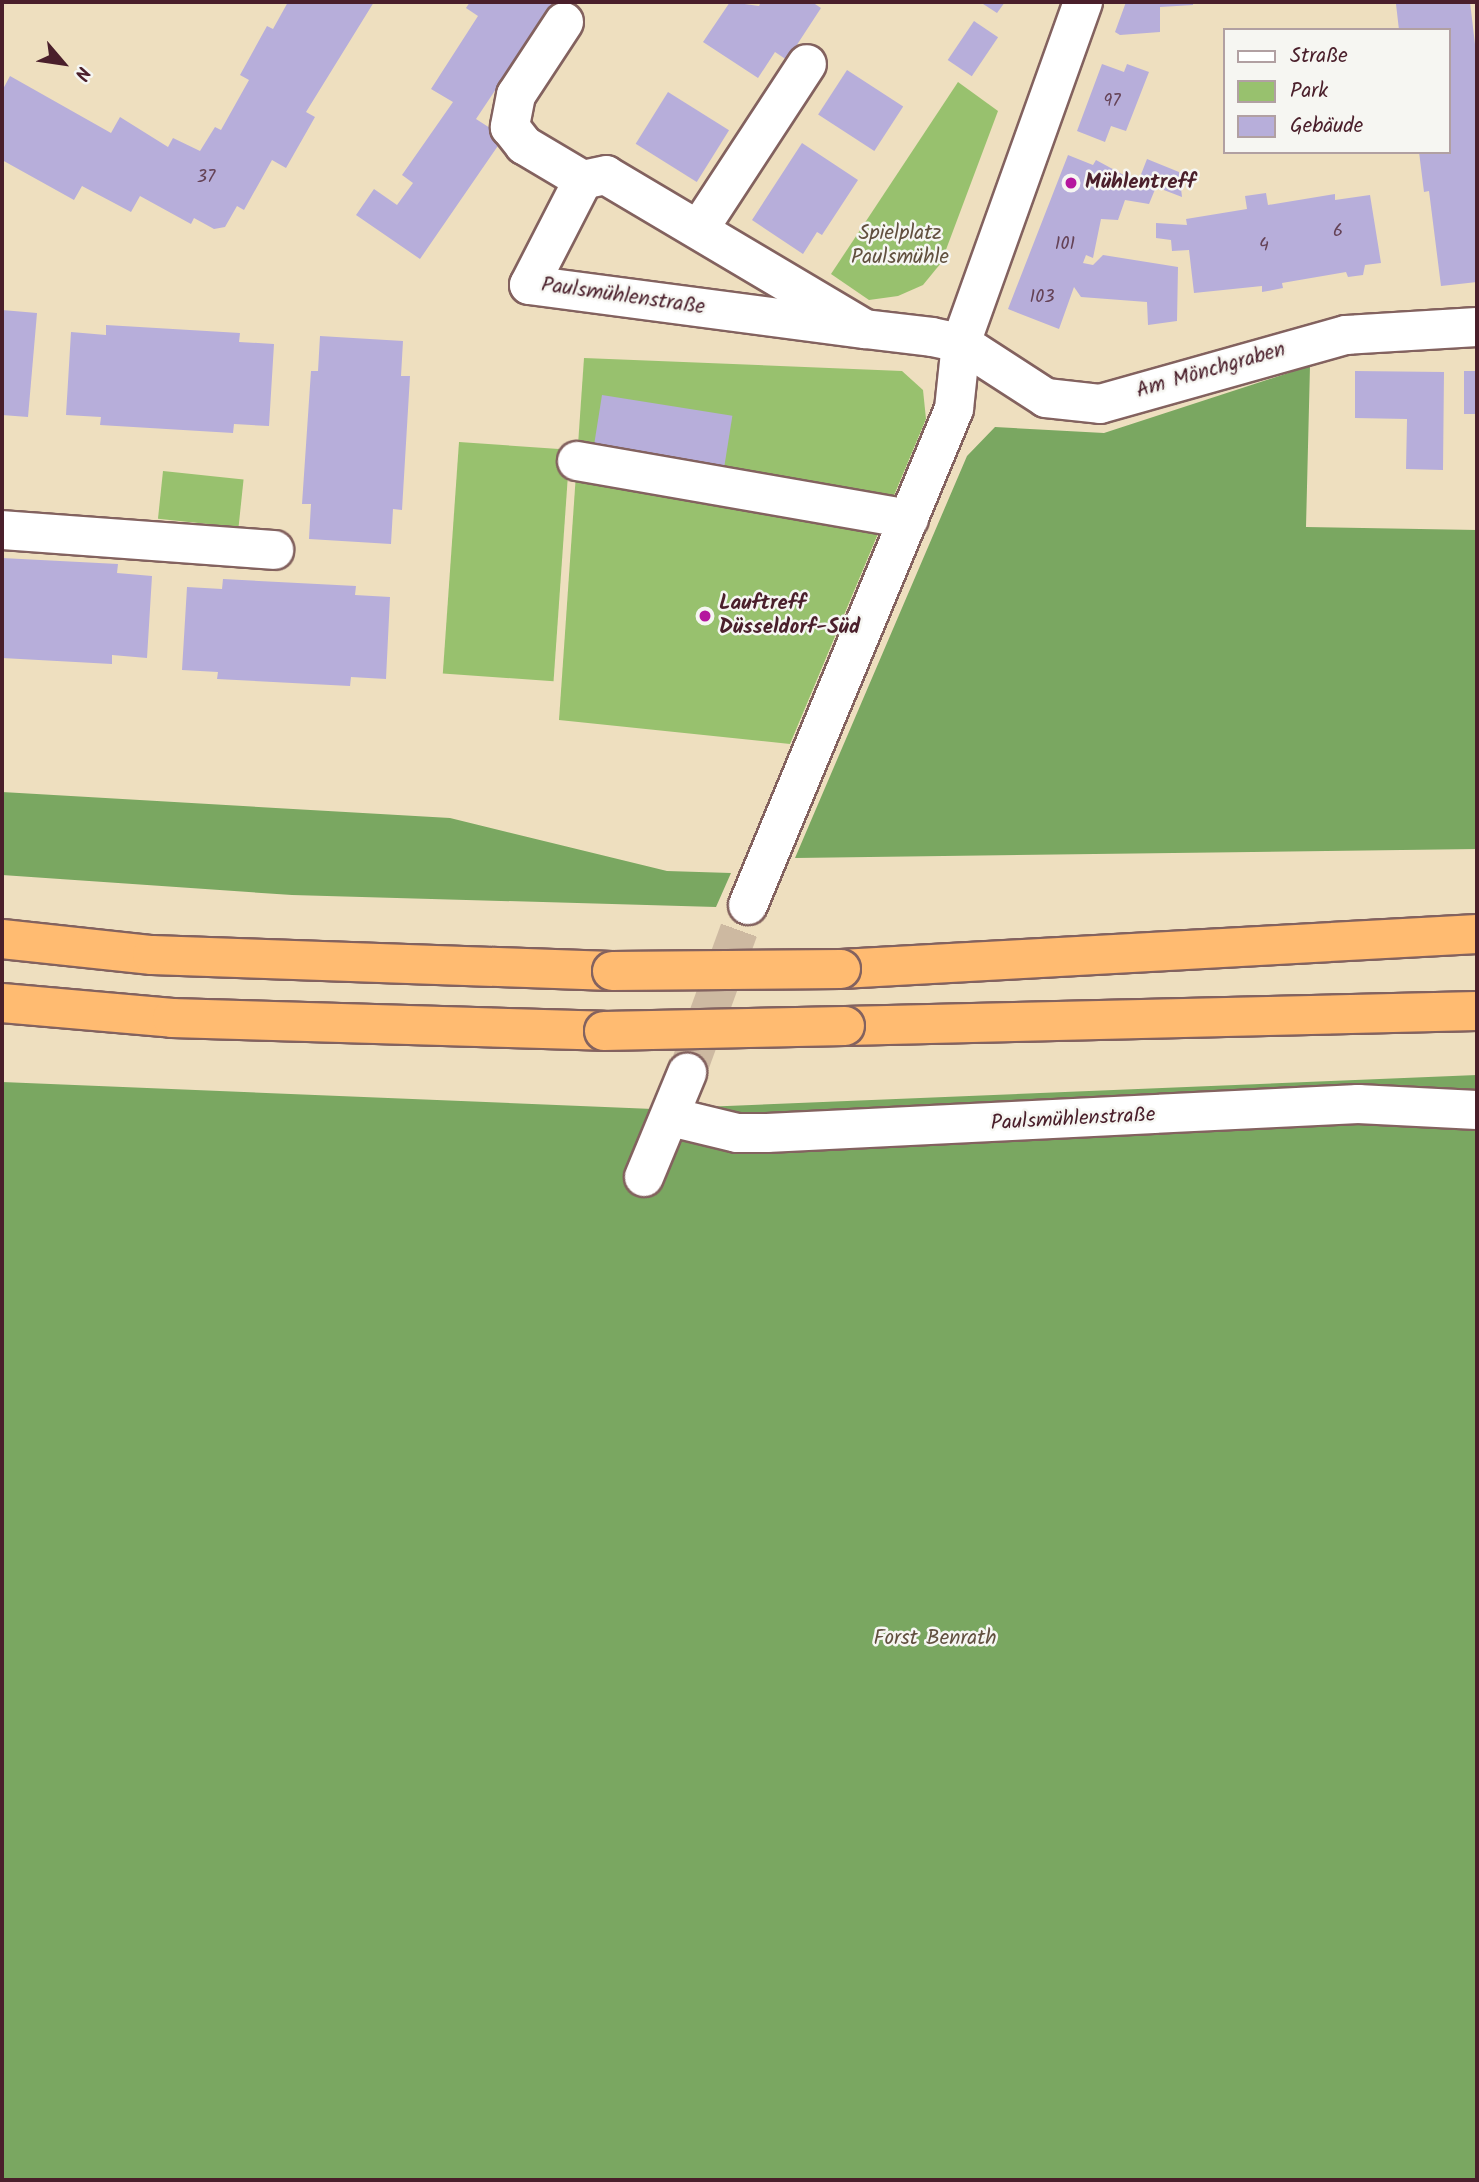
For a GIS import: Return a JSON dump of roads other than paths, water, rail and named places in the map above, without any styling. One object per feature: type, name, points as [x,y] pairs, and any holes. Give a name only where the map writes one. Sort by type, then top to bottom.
[{"type":"highway","points":[[2,939],[152,955],[612,971],[841,969],[1477,934]]},
{"type":"highway","points":[[2,1003],[172,1018],[604,1031],[1477,1011]]},
{"type":"street","points":[[748,905],[954,409],[961,343],[1083,2]]},
{"type":"street","points":[[564,22],[516,95],[510,127],[524,145],[583,180]]},
{"type":"street","points":[[699,229],[807,64]]},
{"type":"street","name":"Paulsmühlenstraße","points":[[865,329],[606,174],[583,180],[529,285],[961,343]]},
{"type":"street","name":"Am Mönchgraben","points":[[961,343],[1046,398],[1100,404],[1346,335],[1477,327]]},
{"type":"street","points":[[577,461],[909,519]]},
{"type":"street","points":[[2,530],[274,550]]},
{"type":"street","points":[[644,1177],[687,1073]]},
{"type":"street","name":"Paulsmühlenstraße","points":[[671,1117],[737,1133],[767,1133],[1358,1104],[1477,1110]]},
{"type":"tunnel","points":[[687,1073],[748,905]]},
{"type":"place","name":"Mühlentreff","points":[[1071,183]]},
{"type":"place","name":"Lauftreff Düsseldorf-Süd","points":[[705,616]]},
{"type":"park label","name":"Spielplatz Paulsmühle","points":[[900,246]]},
{"type":"park label","name":"Forst Benrath","points":[[935,1639]]}]
